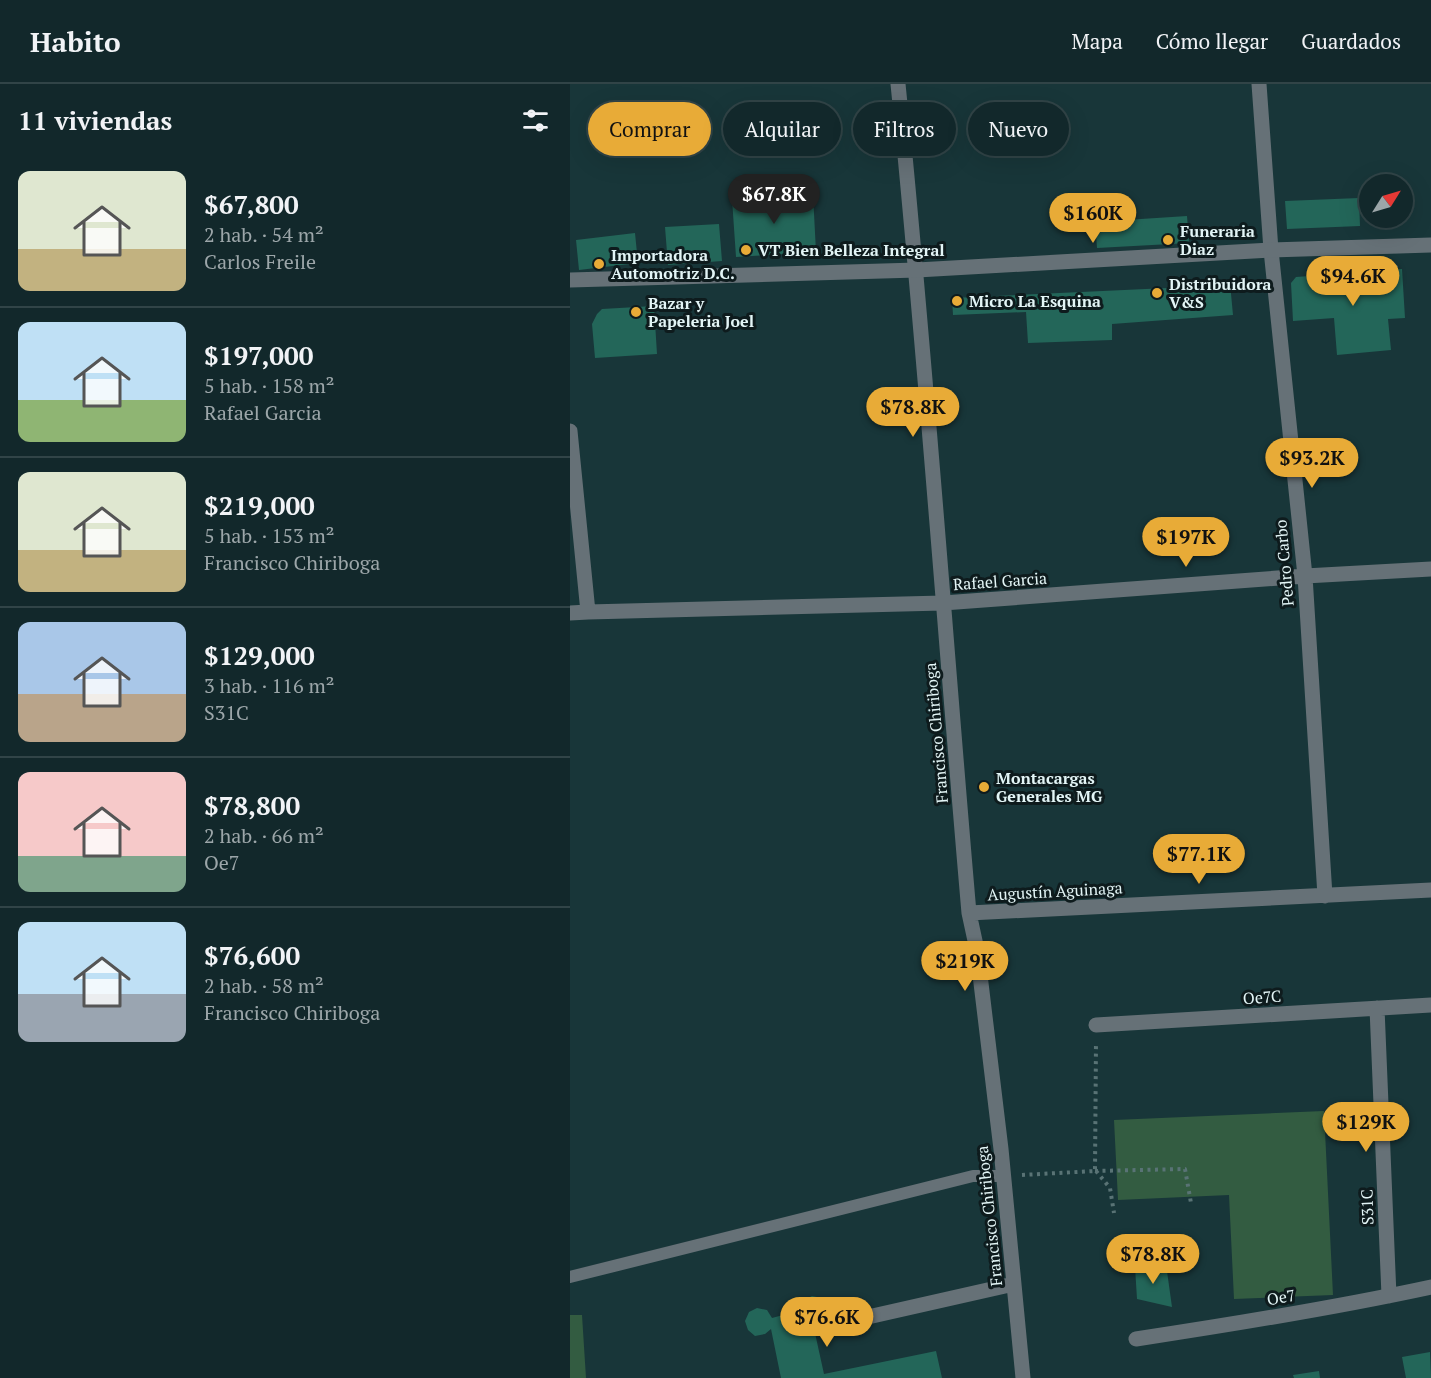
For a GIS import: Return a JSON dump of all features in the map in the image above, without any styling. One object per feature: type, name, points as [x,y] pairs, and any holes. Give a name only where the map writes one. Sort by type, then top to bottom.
[{"type":"street","name":"Francisco Chiriboga","points":[[898,84],[917,270],[969,913],[977,950],[1023,1378]]},
{"type":"street","name":"Pedro Carbo","points":[[1259,84],[1271,250],[1305,576],[1325,896]]},
{"type":"street","points":[[570,280],[917,270],[1271,250],[1431,245]]},
{"type":"street","points":[[570,431],[588,612]]},
{"type":"street","name":"Rafael Garcia","points":[[570,613],[943,603],[1305,576],[1431,570]]},
{"type":"street","name":"Augustín Aguinaga","points":[[969,913],[1431,890]]},
{"type":"street","name":"Oe7C","points":[[1096,1025],[1431,1005]]},
{"type":"street","name":"S31C","points":[[1377,1008],[1389,1296]]},
{"type":"street","points":[[837,1324],[1014,1284]]},
{"type":"street","name":"Oe7","points":[[1136,1339],[1431,1287]]},
{"type":"lane","points":[[570,1277],[973,1176],[1003,1176]]},
{"type":"path","points":[[1096,1025],[1095,1171],[1110,1188],[1114,1213]]},
{"type":"path","points":[[1003,1176],[1185,1169],[1191,1203]]},
{"type":"green space","points":[[1324,1111],[1333,1295],[1234,1299],[1229,1195],[1118,1200],[1114,1120]]},
{"type":"green space","points":[[570,1315],[582,1315],[586,1378],[570,1378]]},
{"type":"building","points":[[813,194],[816,252],[736,257],[732,199]]},
{"type":"building","points":[[1359,198],[1359,226],[1287,229],[1285,201]]},
{"type":"building","points":[[1187,216],[1189,243],[1097,248],[1095,222]]},
{"type":"building","points":[[719,224],[722,261],[668,265],[665,227]]},
{"type":"building","points":[[635,233],[638,263],[579,270],[576,240]]},
{"type":"building","points":[[1402,269],[1405,318],[1388,319],[1391,350],[1337,355],[1334,318],[1293,321],[1291,283],[1296,277]]},
{"type":"building","points":[[1230,283],[1233,315],[1112,324],[1112,340],[1028,343],[1026,312],[953,315],[952,298]]},
{"type":"building","points":[[654,306],[657,354],[595,358],[592,324],[602,309]]},
{"type":"building","points":[[1166,1264],[1172,1307],[1137,1299],[1135,1267]]},
{"type":"building","points":[[812,1296],[822,1298],[827,1306],[827,1315],[820,1322],[813,1324],[824,1374],[936,1351],[942,1378],[781,1378],[771,1329],[765,1334],[755,1336],[748,1330],[745,1321],[749,1312],[757,1308],[767,1310],[772,1318],[801,1310],[804,1300]]},
{"type":"building","points":[[1430,1352],[1431,1378],[1406,1378],[1402,1357]]},
{"type":"building","points":[[1319,1371],[1320,1378],[1294,1378],[1293,1375]]},
{"type":"place","name":"Funeraria Diaz","points":[[1168,240]]},
{"type":"place","name":"VT Bien Belleza Integral","points":[[746,250]]},
{"type":"place","name":"Importadora Automotriz D.C.","points":[[599,264]]},
{"type":"place","name":"Distribuidora V&S","points":[[1157,293]]},
{"type":"place","name":"Micro La Esquina","points":[[957,301]]},
{"type":"place","name":"Bazar y Papeleria Joel","points":[[636,312]]},
{"type":"place","name":"Montacargas Generales MG","points":[[984,787]]}]
